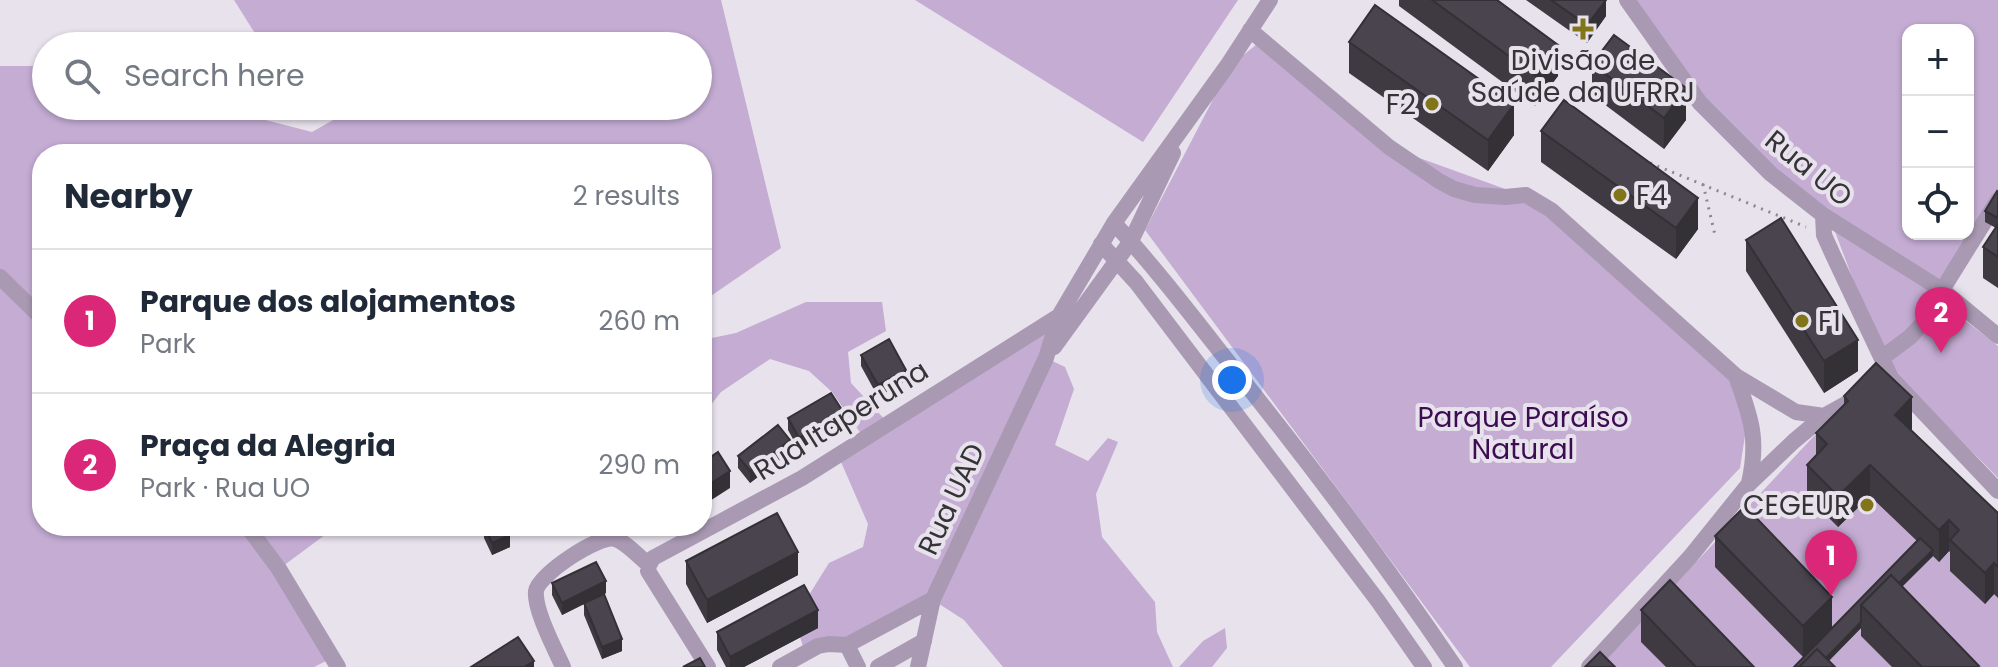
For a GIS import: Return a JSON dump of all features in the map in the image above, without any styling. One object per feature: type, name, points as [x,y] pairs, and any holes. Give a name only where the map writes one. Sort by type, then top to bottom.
[{"type":"street","name":"Rua UAD","points":[[918,667],[933,599],[1046,358],[1059,316],[1114,223],[1270,0]]},
{"type":"street","name":"Rua UO","points":[[1627,0],[1676,73],[1707,111],[1771,174],[1823,215],[1942,290],[1998,336]]},
{"type":"street","points":[[1250,30],[1389,147],[1439,181],[1475,195],[1526,195],[1551,210],[1736,376],[1796,412],[1824,416]]},
{"type":"street","name":"Rua UAD","points":[[1046,358],[1131,241],[1191,116]]},
{"type":"street","points":[[1882,358],[1910,337],[1936,309],[1942,290],[1998,200]]},
{"type":"street","points":[[1823,215],[1824,235],[1891,378],[1998,491]]},
{"type":"street","points":[[1114,223],[1317,474],[1393,574],[1455,667]]},
{"type":"street","points":[[1101,244],[1136,282],[1350,564],[1424,667]]},
{"type":"street","points":[[0,277],[32,308]]},
{"type":"street","name":"Rua Itaperuna","points":[[712,526],[802,478],[1059,316]]},
{"type":"street","points":[[1736,376],[1749,413],[1755,448],[1748,485]]},
{"type":"street","points":[[1875,386],[1891,378]]},
{"type":"street","points":[[1589,667],[1690,557],[1748,485],[1824,416],[1851,401]]},
{"type":"street","points":[[254,536],[279,569],[338,667]]},
{"type":"street","name":"Rua Itaperuna","points":[[649,565],[653,558],[694,536]]},
{"type":"street","points":[[563,667],[537,602],[536,589],[548,572],[600,539],[617,539],[649,565],[648,571],[708,667]]},
{"type":"street","points":[[780,667],[818,646],[847,645],[933,599]]},
{"type":"street","points":[[878,667],[924,641]]},
{"type":"street","points":[[847,645],[858,667]]},
{"type":"path","points":[[1650,163],[1824,235]]},
{"type":"path","points":[[1703,183],[1715,235]]},
{"type":"green space","points":[[234,0],[721,0],[781,248],[712,295],[712,144],[32,144],[32,536],[324,536],[279,569],[332,658],[314,667],[0,667],[0,66],[32,66],[32,120],[265,120],[312,132],[333,120],[712,120],[712,32],[254,32]]},
{"type":"green space","points":[[915,0],[1238,0],[1143,142]]},
{"type":"green space","points":[[1629,0],[1998,0],[1998,192],[1974,228],[1974,24],[1902,24],[1902,240],[1966,240],[1930,293],[1998,346],[1998,478],[1896,374],[1866,314],[1834,229],[1919,285],[1722,127]]},
{"type":"green space","name":"Parque Paraíso Natural","points":[[1262,40],[1389,147],[1536,200],[1730,381],[1746,429],[1740,468],[1551,667],[1470,667],[1145,230],[1231,65]]},
{"type":"green space","points":[[806,302],[882,302],[886,331],[848,352],[851,383],[888,423],[1059,316],[1046,358],[1065,367],[1074,389],[1055,445],[1088,461],[1108,438],[1118,442],[1096,494],[1102,537],[1155,602],[1157,632],[1173,667],[1003,667],[964,620],[933,600],[847,645],[805,653],[800,637],[804,603],[829,563],[863,547],[868,524],[838,455],[864,438],[832,392],[809,371],[770,359],[721,392],[712,403],[712,338],[736,333]]},
{"type":"green space","points":[[1829,420],[1998,525],[1998,667],[1598,667]]},
{"type":"green space","points":[[1225,628],[1227,648],[1212,667],[1179,667],[1203,641]]},
{"type":"building","points":[[1432,0],[1497,0],[1558,45],[1535,75]]},
{"type":"building","points":[[1551,0],[1606,0],[1587,25]]},
{"type":"building","points":[[1375,5],[1514,104],[1488,140],[1349,42]]},
{"type":"building","points":[[1614,35],[1686,88],[1664,118],[1592,64]]},
{"type":"building","points":[[1564,100],[1698,198],[1676,228],[1541,131]]},
{"type":"building","points":[[1998,192],[1998,218],[1985,211]]},
{"type":"building","points":[[1781,218],[1858,340],[1824,361],[1746,240]]},
{"type":"building","points":[[1998,224],[1998,257],[1983,247]]},
{"type":"building","points":[[889,339],[906,370],[878,385],[861,355]]},
{"type":"building","points":[[1876,363],[1912,397],[1895,415],[1998,513],[1998,567],[1994,563],[1985,573],[1950,540],[1959,530],[1949,520],[1939,530],[1870,465],[1838,496],[1807,465],[1827,444],[1816,433],[1848,401],[1844,396]]},
{"type":"building","points":[[831,393],[842,410],[799,438],[788,418]]},
{"type":"building","points":[[778,425],[790,440],[750,471],[738,456]]},
{"type":"building","points":[[718,452],[730,471],[712,483],[712,456]]},
{"type":"building","points":[[1745,506],[1832,597],[1803,626],[1715,536]]},
{"type":"building","points":[[777,513],[798,552],[707,600],[686,561]]},
{"type":"building","points":[[489,536],[508,536],[492,543]]},
{"type":"building","points":[[1920,538],[1933,550],[1899,583],[1891,575],[1861,605],[1861,622],[1826,658],[1817,649],[1799,667],[1794,667]]},
{"type":"building","points":[[596,562],[606,581],[562,603],[552,583]]},
{"type":"building","points":[[1891,575],[1979,666],[1922,667],[1861,605]]},
{"type":"building","points":[[1670,580],[1754,667],[1696,667],[1641,610]]},
{"type":"building","points":[[804,585],[818,610],[730,657],[717,632]]},
{"type":"building","points":[[604,594],[622,639],[602,647],[584,603]]},
{"type":"building","points":[[518,637],[534,661],[524,667],[471,667]]},
{"type":"building","points":[[1817,649],[1835,667],[1799,667]]},
{"type":"building","points":[[1600,652],[1615,667],[1585,667]]},
{"type":"building","points":[[700,658],[705,667],[683,667]]},
{"type":"place","name":"Divisão de Saúde da UFRRJ","points":[[1583,29]]},
{"type":"place","name":"F2","points":[[1432,104]]},
{"type":"place","name":"F4","points":[[1620,195]]},
{"type":"place","name":"F1","points":[[1802,321]]},
{"type":"place","name":"Praça da Alegria","points":[[1941,353]]},
{"type":"place","name":"CEGEUR","points":[[1867,505]]},
{"type":"place","name":"Parque dos alojamentos","points":[[1831,596]]}]
